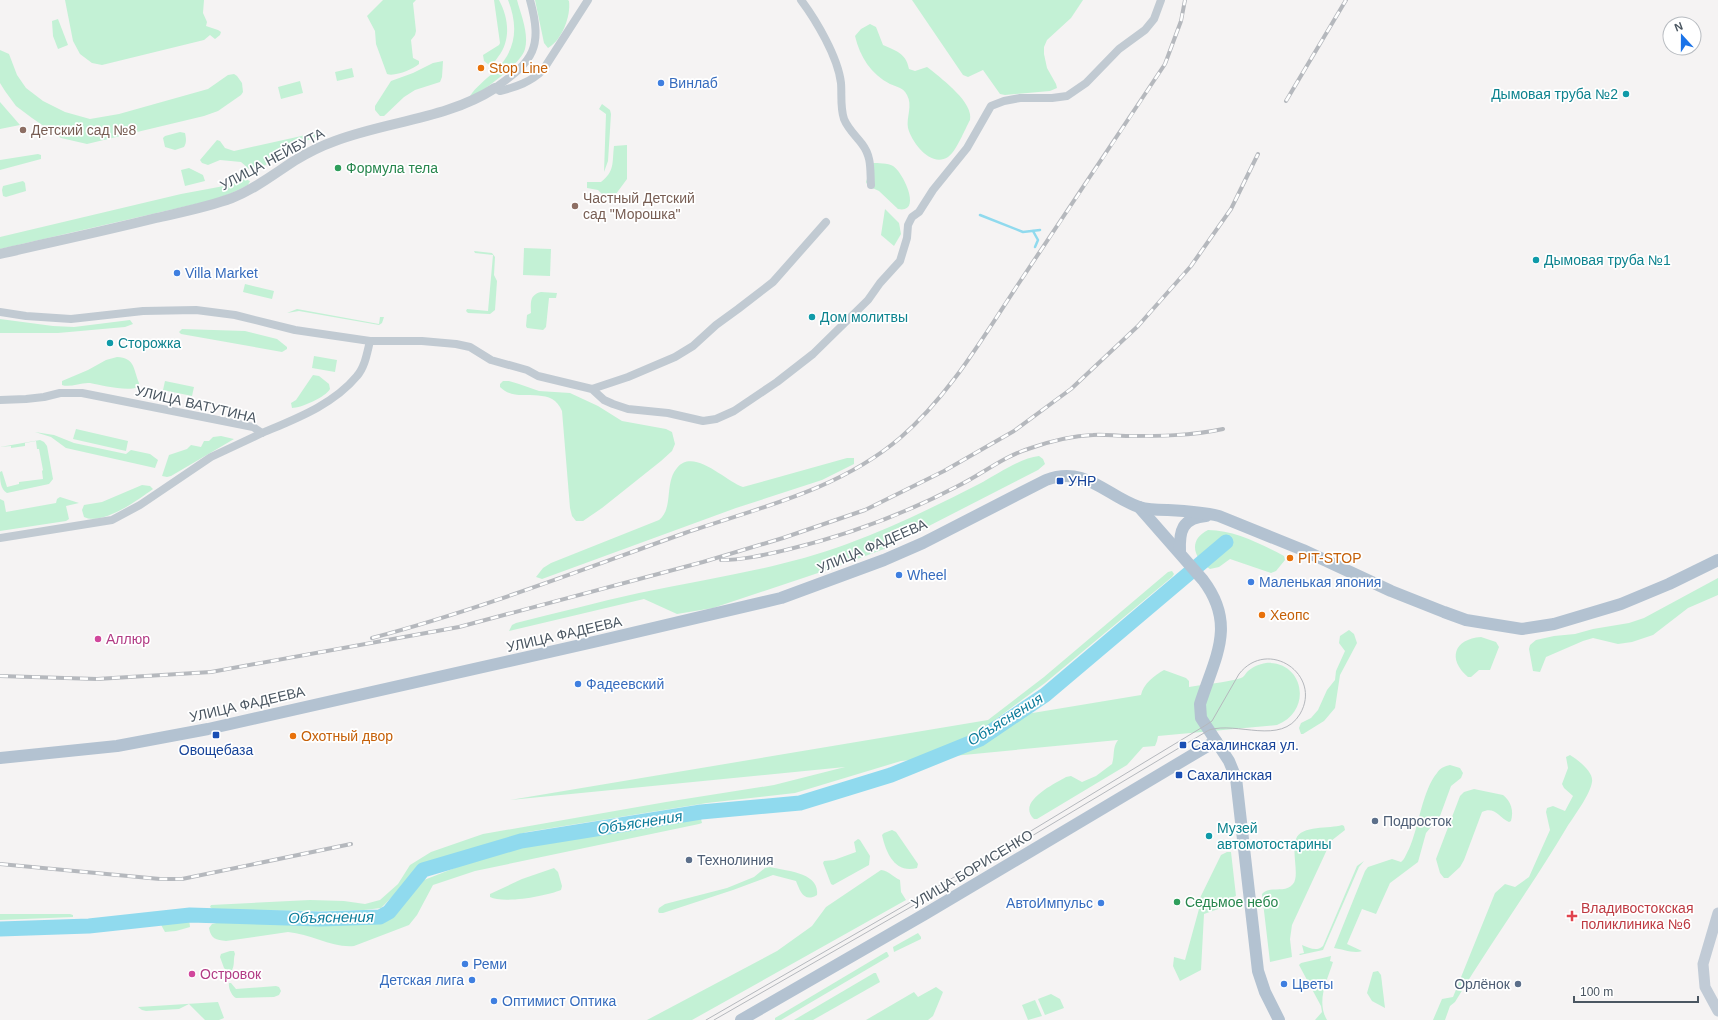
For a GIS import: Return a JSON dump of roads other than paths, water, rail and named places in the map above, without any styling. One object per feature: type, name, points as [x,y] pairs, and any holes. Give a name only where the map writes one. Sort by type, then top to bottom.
[{"type":"main road","name":"УЛИЦА ФАДЕЕВА","points":[[0,758],[118,746],[208,729],[606,640],[781,598],[884,560],[923,543],[1055,477],[1066,475],[1079,477],[1094,483],[1139,507],[1206,513],[1219,516],[1303,550],[1391,591],[1444,612],[1466,620],[1522,629],[1554,624],[1620,604],[1669,584],[1718,560]]},
{"type":"main road","points":[[1139,507],[1203,580],[1216,601],[1222,624],[1220,646],[1200,704],[1201,718],[1235,774],[1258,971],[1265,992],[1280,1020]]},
{"type":"main road","points":[[1180,552],[1179,538],[1185,524],[1193,519],[1204,516],[1219,516]]},
{"type":"main road","name":"УЛИЦА БОРИСЕНКО","points":[[741,1020],[920,917],[1216,741]]},
{"type":"main road","points":[[1718,913],[1703,964],[1704,983],[1718,1011]]},
{"type":"street","name":"УЛИЦА НЕЙБУТА","points":[[0,254],[114,229],[234,198],[304,155],[335,141],[370,129],[448,111],[483,96],[521,69],[531,55],[536,41],[536,29],[530,0]]},
{"type":"street","points":[[495,88],[500,91],[520,85],[533,78],[543,70],[588,0]]},
{"type":"street","points":[[800,0],[828,45],[836,62],[841,82],[842,113],[850,131],[863,146],[870,159],[871,185]]},
{"type":"street","points":[[0,312],[26,316],[71,319],[143,311],[205,310],[235,315],[283,328],[370,341],[422,341],[456,344],[470,347],[491,360],[527,370],[538,376],[592,389],[609,402],[628,409],[668,413],[703,421],[716,419],[734,411],[777,382],[813,354],[868,300],[880,283],[900,261],[907,238],[908,225],[912,216],[919,212],[933,190],[967,148],[991,106],[1004,101],[1020,98],[1052,98],[1067,96],[1086,83],[1119,49],[1145,30],[1154,19],[1161,0]]},
{"type":"street","points":[[592,389],[628,377],[675,357],[693,346],[716,325],[738,310],[773,282],[826,222]]},
{"type":"street","name":"УЛИЦА ВАТУТИНА","points":[[0,400],[26,399],[60,393],[82,392],[253,427],[262,433],[304,414],[328,401],[341,391],[358,376],[363,366],[370,341]]},
{"type":"street","points":[[0,538],[112,520],[140,505],[211,457],[262,433]]},
{"type":"waterway","points":[[980,215],[1023,232],[1040,230]]},
{"type":"waterway","points":[[1033,231],[1038,240],[1035,247]]},
{"type":"waterway","name":"Объяснения","points":[[0,929],[89,926],[190,915],[320,919],[380,917],[389,912],[423,870],[521,841],[701,812],[800,803],[891,775],[980,739],[1045,695],[1226,542]]},
{"type":"tram line","points":[[706,1020],[968,869],[1206,725],[1212,721],[1239,674],[1251,663],[1264,659],[1277,660],[1289,666],[1298,674],[1304,686],[1305,700],[1300,714],[1292,724],[1282,729],[1270,731],[1232,728],[1209,730],[970,873],[714,1020]]},
{"type":"railway","points":[[372,638],[490,602],[685,533],[797,496],[851,471],[876,456],[900,438],[935,403],[965,365],[1165,64],[1181,21],[1185,0]]},
{"type":"railway","points":[[1286,101],[1346,0]]},
{"type":"railway","points":[[0,676],[97,679],[211,672],[459,627],[703,562],[783,538],[865,510],[944,471],[1014,431],[1071,389],[1138,326],[1191,266],[1231,209],[1258,154]]},
{"type":"railway","points":[[721,560],[745,558],[786,550],[873,524],[936,497],[1021,451],[1054,441],[1085,436],[1174,435],[1223,429]]},
{"type":"railway","points":[[0,864],[160,879],[182,879],[351,844]]},
{"type":"place","name":"Stop Line","points":[[481,68]]},
{"type":"place","name":"Винлаб","points":[[661,83]]},
{"type":"place","name":"Дымовая труба №2","points":[[1626,94]]},
{"type":"place","name":"Детский сад №8","points":[[23,130]]},
{"type":"place","name":"Формула тела","points":[[338,168]]},
{"type":"place","name":"Частный Детский сад \"Морошка\"","points":[[575,206]]},
{"type":"place","name":"Дымовая труба №1","points":[[1536,260]]},
{"type":"place","name":"Villa Market","points":[[177,273]]},
{"type":"place","name":"Дом молитвы","points":[[812,317]]},
{"type":"place","name":"Сторожка","points":[[110,343]]},
{"type":"place","name":"УНР","points":[[1060,481]]},
{"type":"place","name":"PIT-STOP","points":[[1290,558]]},
{"type":"place","name":"Wheel","points":[[899,575]]},
{"type":"place","name":"Маленькая япония","points":[[1251,582]]},
{"type":"place","name":"Хеопс","points":[[1262,615]]},
{"type":"place","name":"Аллюр","points":[[98,639]]},
{"type":"place","name":"Фадеевский","points":[[578,684]]},
{"type":"place","name":"Овощебаза","points":[[216,735]]},
{"type":"place","name":"Охотный двор","points":[[293,736]]},
{"type":"place","name":"Сахалинская ул.","points":[[1183,745]]},
{"type":"place","name":"Сахалинская","points":[[1179,775]]},
{"type":"place","name":"Подросток","points":[[1375,821]]},
{"type":"place","name":"Музей автомотостарины","points":[[1209,836]]},
{"type":"place","name":"Технолиния","points":[[689,860]]},
{"type":"place","name":"Седьмое небо","points":[[1177,902]]},
{"type":"place","name":"АвтоИмпульс","points":[[1101,903]]},
{"type":"place","name":"Владивостокская поликлиника №6","points":[[1572,916]]},
{"type":"place","name":"Реми","points":[[465,964]]},
{"type":"place","name":"Островок","points":[[192,974]]},
{"type":"place","name":"Детская лига","points":[[472,980]]},
{"type":"place","name":"Цветы","points":[[1284,984]]},
{"type":"place","name":"Орлёнок","points":[[1518,984]]},
{"type":"place","name":"Оптимист Оптика","points":[[494,1001]]}]
